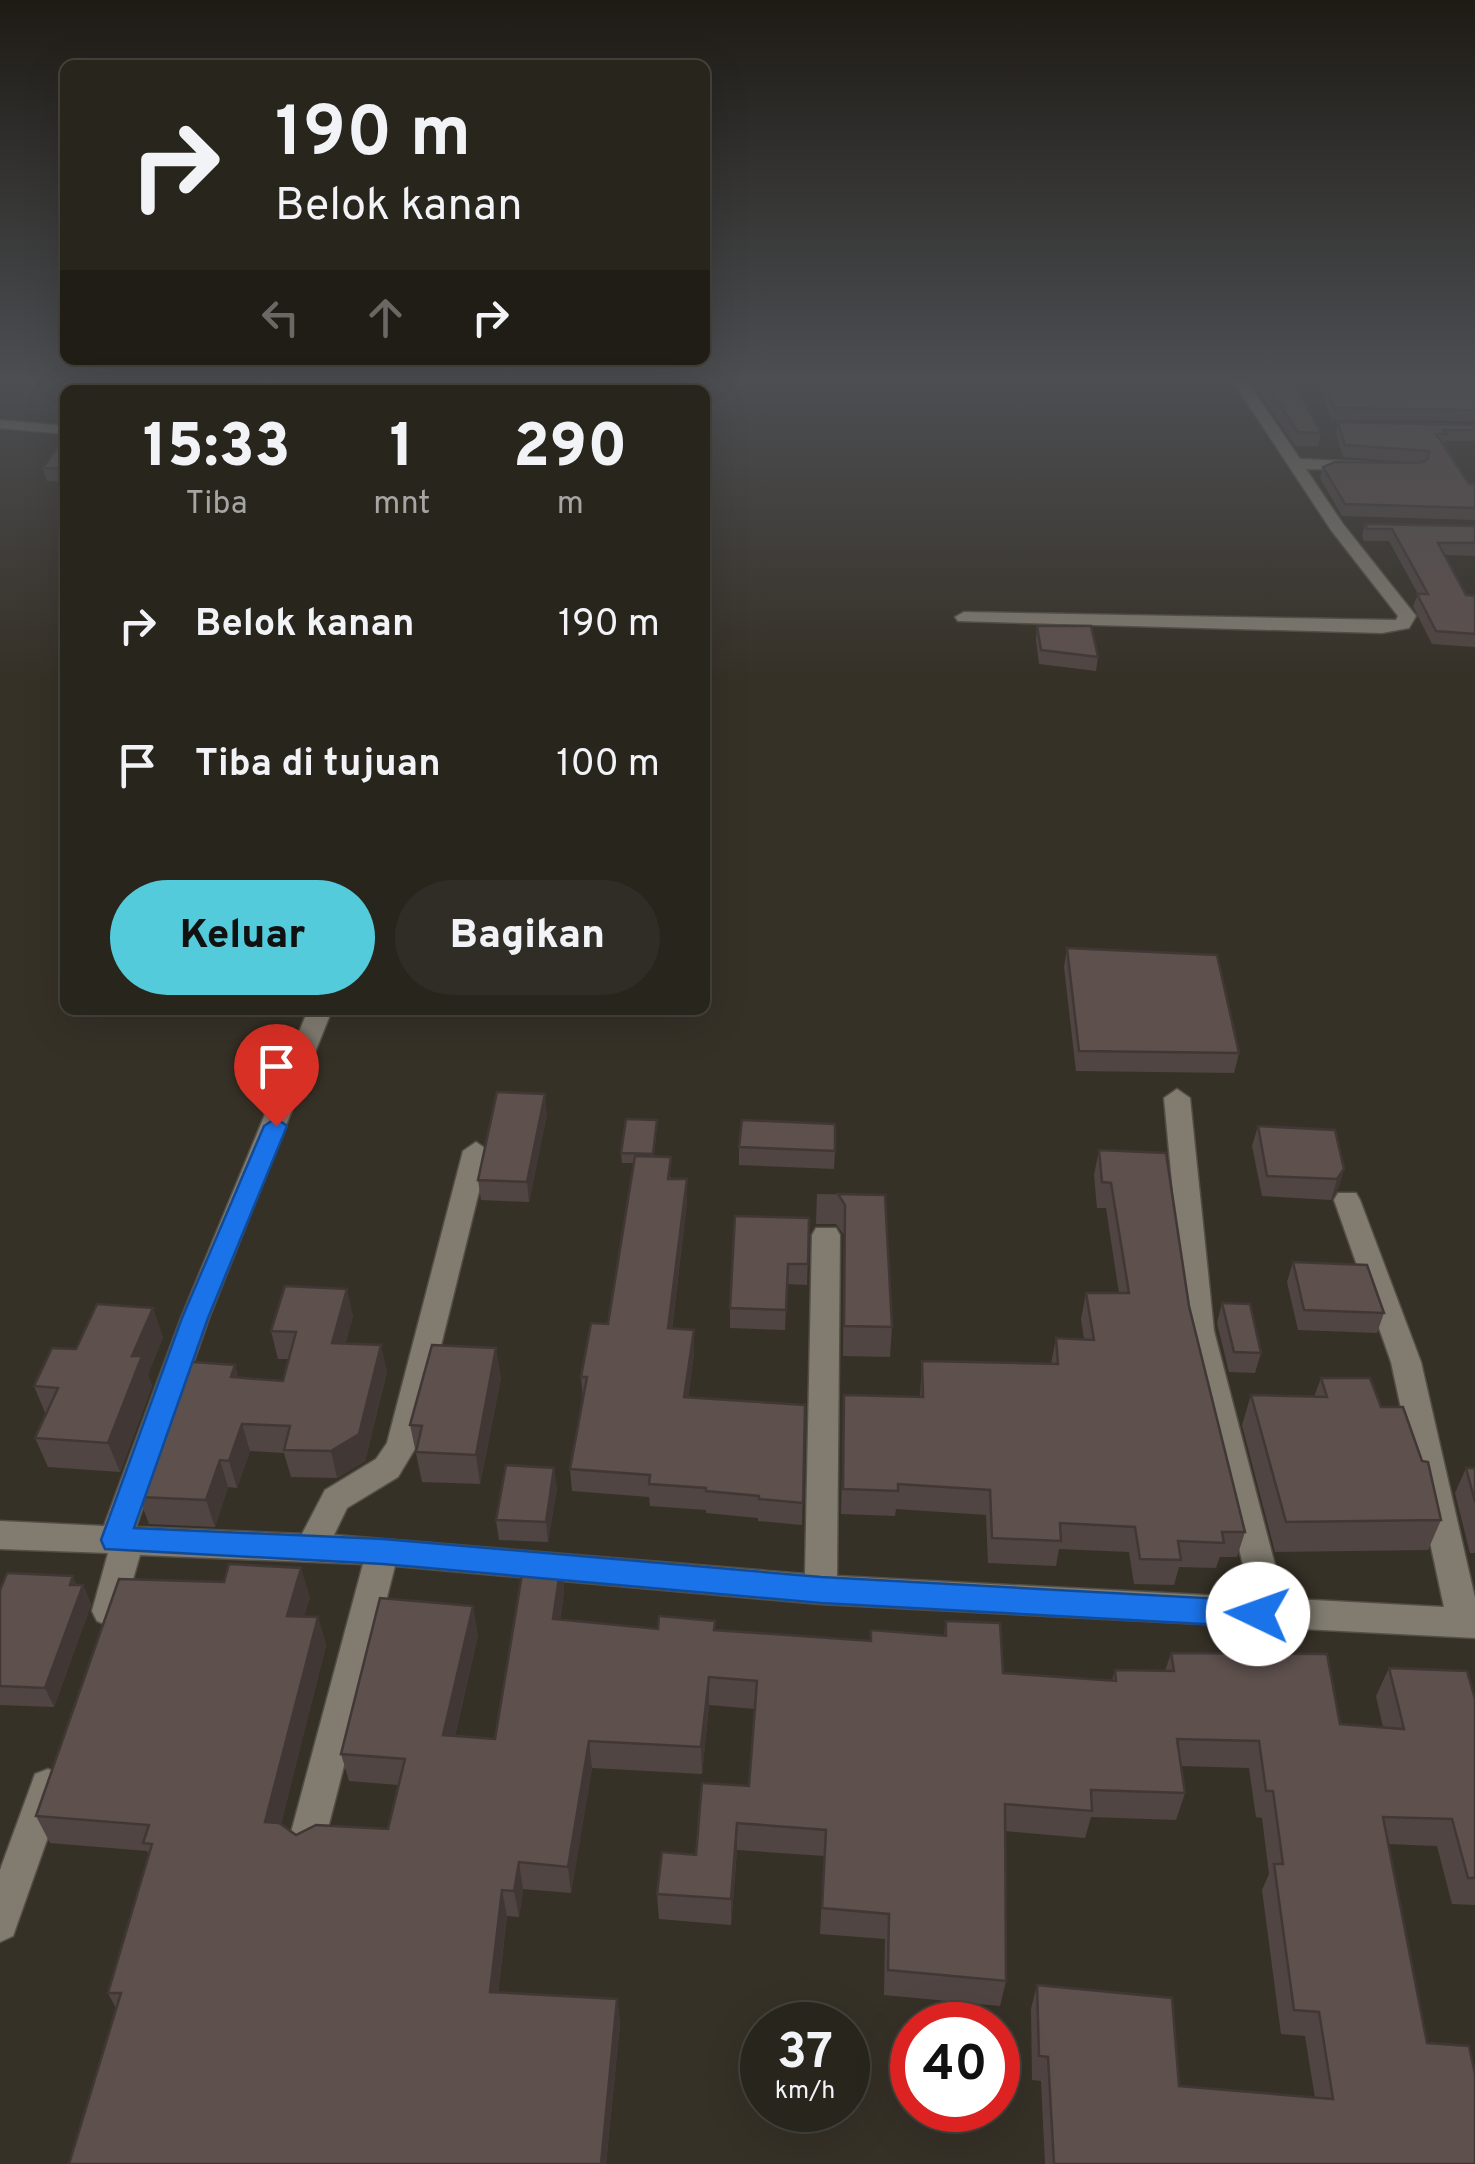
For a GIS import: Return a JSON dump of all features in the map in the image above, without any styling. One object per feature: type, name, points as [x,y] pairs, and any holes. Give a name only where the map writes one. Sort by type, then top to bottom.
[{"type":"street","points":[[964,617],[1382,628],[1403,624],[1407,616],[1303,478]]},
{"type":"street","points":[[1336,527],[1356,527]]},
{"type":"street","points":[[97,1647],[121,1540],[195,1318],[318,1015]]},
{"type":"street","points":[[1176,1098],[1200,1331],[1259,1565],[1258,1614]]},
{"type":"street","points":[[311,1548],[336,1499],[386,1468],[401,1447],[476,1152]]},
{"type":"street","points":[[0,1535],[383,1551],[821,1590],[1470,1623],[1406,1362],[1347,1200]]},
{"type":"street","points":[[821,1590],[826,1236]]},
{"type":"street","points":[[307,1840],[383,1551]]},
{"type":"street","points":[[0,1923],[58,1758]]},
{"type":"building","points":[[1330,478],[1465,478],[1469,484],[1475,484],[1475,508],[1345,504]]},
{"type":"building","points":[[1365,524],[1475,526],[1475,543],[1438,543],[1466,595],[1475,596],[1475,634],[1436,631],[1417,594],[1428,594],[1392,529],[1367,529]]},
{"type":"building","points":[[1037,626],[1091,626],[1098,657],[1041,650]]},
{"type":"building","points":[[1067,948],[1217,955],[1239,1053],[1079,1051]]},
{"type":"building","points":[[497,1092],[545,1094],[527,1182],[478,1180]]},
{"type":"building","points":[[626,1119],[657,1120],[653,1154],[621,1153]]},
{"type":"building","points":[[742,1120],[835,1124],[835,1151],[739,1147]]},
{"type":"building","points":[[1258,1126],[1335,1130],[1344,1169],[1337,1179],[1267,1176]]},
{"type":"building","points":[[1099,1150],[1166,1153],[1189,1306],[1245,1532],[1222,1532],[1224,1543],[1178,1541],[1181,1560],[1140,1559],[1135,1527],[1060,1523],[1061,1541],[992,1538],[990,1490],[898,1484],[898,1491],[843,1489],[844,1395],[923,1397],[922,1361],[1058,1364],[1056,1338],[1094,1340],[1086,1293],[1129,1293],[1111,1183],[1102,1182]]},
{"type":"building","points":[[635,1156],[671,1157],[668,1179],[687,1179],[668,1328],[694,1330],[684,1397],[805,1405],[803,1503],[706,1488],[649,1484],[650,1475],[570,1469],[587,1377],[581,1377],[591,1323],[608,1324]]},
{"type":"building","points":[[838,1194],[885,1195],[892,1327],[844,1326],[845,1205]]},
{"type":"building","points":[[735,1216],[809,1218],[808,1264],[788,1264],[786,1310],[730,1308]]},
{"type":"building","points":[[1293,1262],[1367,1265],[1384,1313],[1304,1310]]},
{"type":"building","points":[[285,1286],[347,1289],[332,1343],[381,1345],[359,1434],[331,1451],[284,1450],[290,1426],[242,1424],[229,1461],[220,1460],[206,1500],[139,1497],[156,1456],[146,1455],[180,1361],[235,1365],[231,1377],[283,1381],[296,1332],[271,1331]]},
{"type":"building","points":[[1222,1303],[1250,1304],[1261,1353],[1234,1352]]},
{"type":"building","points":[[97,1304],[153,1308],[132,1356],[142,1356],[108,1443],[35,1438],[58,1388],[34,1386],[52,1348],[76,1349]]},
{"type":"building","points":[[432,1345],[496,1348],[476,1455],[416,1452],[422,1426],[410,1425]]},
{"type":"building","points":[[1321,1378],[1370,1378],[1381,1407],[1403,1407],[1422,1461],[1428,1462],[1441,1520],[1286,1522],[1251,1395],[1327,1397]]},
{"type":"building","points":[[506,1465],[554,1468],[546,1522],[496,1520]]},
{"type":"building","points":[[1466,1468],[1475,1468],[1475,1502]]},
{"type":"building","points":[[524,1562],[561,1564],[553,1619],[658,1629],[659,1616],[715,1621],[714,1630],[871,1641],[871,1630],[946,1636],[946,1621],[1000,1623],[1003,1673],[1116,1681],[1115,1670],[1174,1671],[1171,1653],[1327,1654],[1340,1724],[1404,1729],[1389,1668],[1467,1671],[1475,1699],[1475,1878],[1468,1878],[1452,1819],[1383,1817],[1427,2043],[1469,2046],[1475,2074],[1475,2164],[1054,2164],[1048,2057],[1039,2056],[1037,1985],[1172,1998],[1179,2086],[1333,2099],[1319,2012],[1294,2010],[1274,1864],[1283,1864],[1273,1791],[1266,1791],[1259,1741],[1177,1739],[1185,1793],[1091,1790],[1092,1811],[1005,1804],[1006,1981],[888,1970],[889,1914],[822,1908],[826,1830],[737,1823],[731,1899],[657,1894],[662,1852],[696,1855],[702,1783],[749,1786],[757,1681],[709,1677],[701,1747],[589,1741],[568,1867],[519,1862],[514,1891],[502,1890],[490,1992],[617,1999],[601,2164],[69,2164],[121,1993],[108,1993],[152,1844],[143,1843],[149,1825],[36,1816],[119,1579],[224,1582],[229,1564],[301,1568],[287,1616],[318,1617],[265,1822],[279,1823],[296,1835],[316,1825],[388,1829],[405,1759],[341,1754],[380,1598],[473,1606],[443,1735],[495,1739]]},
{"type":"building","points":[[7,1573],[73,1576],[70,1585],[83,1585],[45,1688],[0,1686],[0,1590]]},
{"type":"route","points":[[276,1126],[195,1318],[116,1540],[383,1551],[821,1590],[1258,1614]]}]
